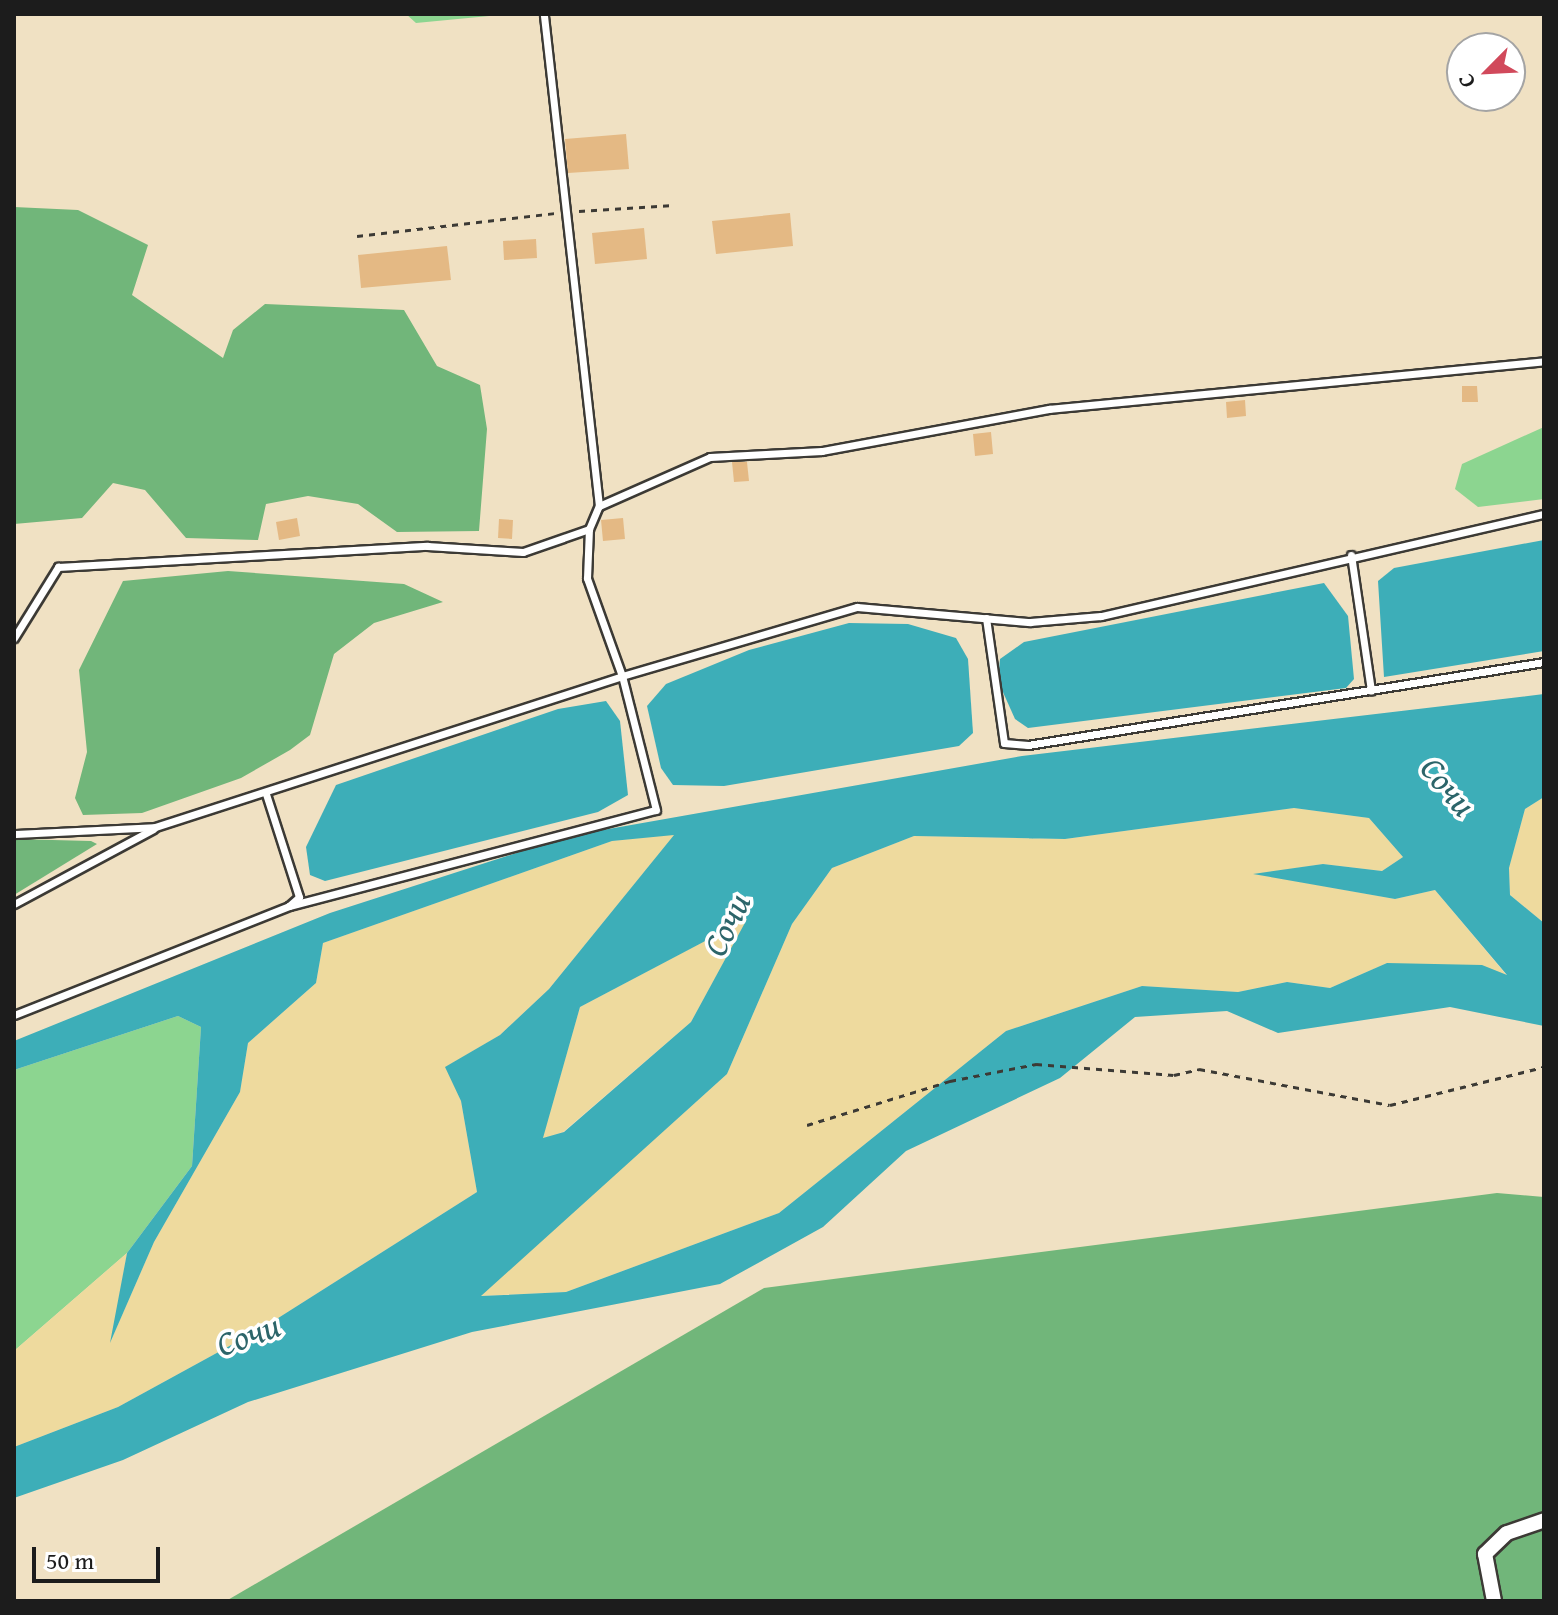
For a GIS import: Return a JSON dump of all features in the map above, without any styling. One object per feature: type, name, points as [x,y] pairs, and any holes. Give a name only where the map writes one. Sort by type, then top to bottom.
[{"type":"street","points":[[1494,1601],[1485,1554],[1507,1533],[1544,1520]]},
{"type":"lane","points":[[14,1015],[289,906],[656,810],[622,676],[587,578],[589,529],[599,506],[544,14]]},
{"type":"lane","points":[[599,506],[710,457],[822,451],[1079,405],[1544,361]]},
{"type":"lane","points":[[14,904],[155,827],[266,794],[622,676],[857,607],[986,618],[1101,616],[1351,555],[1544,514]]},
{"type":"lane","points":[[14,638],[58,567],[427,546],[523,552],[589,529]]},
{"type":"lane","points":[[1351,555],[1371,691]]},
{"type":"lane","points":[[986,618],[1004,743],[1028,745],[1544,662]]},
{"type":"lane","points":[[266,794],[299,897],[289,906]]},
{"type":"lane","points":[[14,834],[155,827]]},
{"type":"path","points":[[357,236],[566,212],[674,205]]},
{"type":"path","points":[[807,1125],[950,1081],[1036,1064],[1174,1075],[1199,1069],[1390,1105],[1544,1067]]},
{"type":"green space","points":[[406,14],[510,14],[416,23]]},
{"type":"green space","points":[[14,207],[78,210],[148,245],[132,295],[223,358],[233,330],[265,304],[404,310],[437,366],[480,385],[487,429],[479,531],[397,532],[358,504],[308,496],[266,504],[258,540],[186,538],[145,490],[113,483],[82,518],[14,524]]},
{"type":"green space","points":[[1544,427],[1544,499],[1478,507],[1455,489],[1462,464]]},
{"type":"green space","points":[[228,571],[404,584],[443,602],[374,623],[334,654],[310,735],[290,750],[241,778],[142,813],[83,815],[75,798],[87,752],[79,670],[123,581]]},
{"type":"green space","points":[[14,839],[91,841],[97,844],[14,895]]},
{"type":"green space","points":[[178,1016],[201,1027],[192,1166],[127,1253],[14,1351],[14,1070]]},
{"type":"green space","points":[[1497,1193],[1544,1197],[1544,1601],[226,1601],[764,1288]]},
{"type":"sand","points":[[1544,797],[1544,923],[1510,895],[1509,867],[1525,809]]},
{"type":"sand","points":[[1294,808],[1369,818],[1403,857],[1382,871],[1323,864],[1256,874],[1395,899],[1435,890],[1508,977],[1387,963],[1330,988],[1287,982],[1238,992],[1142,986],[1006,1031],[779,1213],[566,1292],[479,1296],[727,1074],[792,924],[832,868],[914,836],[1065,839]]},
{"type":"sand","points":[[675,834],[549,989],[500,1035],[446,1067],[461,1101],[477,1192],[264,1327],[118,1407],[14,1447],[14,1351],[127,1253],[112,1338],[154,1242],[240,1092],[248,1043],[316,983],[323,943],[612,841]]},
{"type":"sand","points":[[748,918],[691,1022],[563,1132],[542,1139],[580,1007]]},
{"type":"water","points":[[1544,540],[1544,651],[1384,677],[1378,581],[1394,568]]},
{"type":"water","points":[[1324,583],[1348,616],[1354,679],[1346,688],[1028,728],[1015,719],[998,681],[1000,659],[1024,642]]},
{"type":"water","points":[[849,623],[908,624],[956,638],[968,659],[973,733],[959,746],[724,786],[673,785],[661,768],[647,706],[666,684],[749,650]]},
{"type":"water","name":"Сочи","points":[[1544,694],[1544,797],[1525,809],[1509,868],[1510,895],[1544,923],[1544,1026],[1450,1007],[1278,1033],[1227,1011],[1135,1017],[1060,1078],[906,1151],[823,1227],[720,1284],[472,1332],[248,1402],[123,1460],[14,1498],[14,1447],[118,1407],[264,1327],[477,1192],[461,1101],[445,1067],[500,1035],[549,989],[674,835],[612,841],[323,943],[316,983],[248,1043],[240,1092],[154,1242],[110,1343],[127,1253],[192,1166],[201,1027],[178,1016],[14,1070],[14,1041],[330,913],[569,836],[1022,756]],"holes":[[[1294,808],[1369,818],[1403,857],[1382,871],[1323,864],[1253,874],[1395,899],[1435,890],[1507,975],[1482,965],[1387,963],[1330,988],[1287,982],[1238,992],[1142,986],[1006,1031],[779,1213],[566,1292],[481,1296],[727,1074],[792,924],[832,868],[914,836],[1065,839]],[[747,919],[691,1022],[564,1132],[543,1138],[580,1007]]]},
{"type":"water","points":[[606,701],[620,721],[628,795],[598,812],[325,881],[310,875],[306,847],[336,785],[558,709]]},
{"type":"building","points":[[626,134],[629,169],[568,173],[565,139]]},
{"type":"building","points":[[790,213],[793,246],[716,254],[712,221]]},
{"type":"building","points":[[644,228],[647,259],[595,264],[592,233]]},
{"type":"building","points":[[536,239],[537,258],[504,260],[503,241]]},
{"type":"building","points":[[447,246],[451,280],[361,288],[358,255]]},
{"type":"building","points":[[1462,386],[1477,386],[1478,402],[1462,402]]},
{"type":"building","points":[[1245,400],[1246,416],[1227,418],[1226,402]]},
{"type":"building","points":[[991,432],[993,454],[975,456],[973,434]]},
{"type":"building","points":[[732,462],[747,462],[749,481],[734,482]]},
{"type":"building","points":[[297,518],[300,536],[279,540],[276,522]]},
{"type":"building","points":[[623,518],[625,539],[603,541],[601,520]]},
{"type":"building","points":[[499,519],[513,520],[512,539],[498,538]]}]
